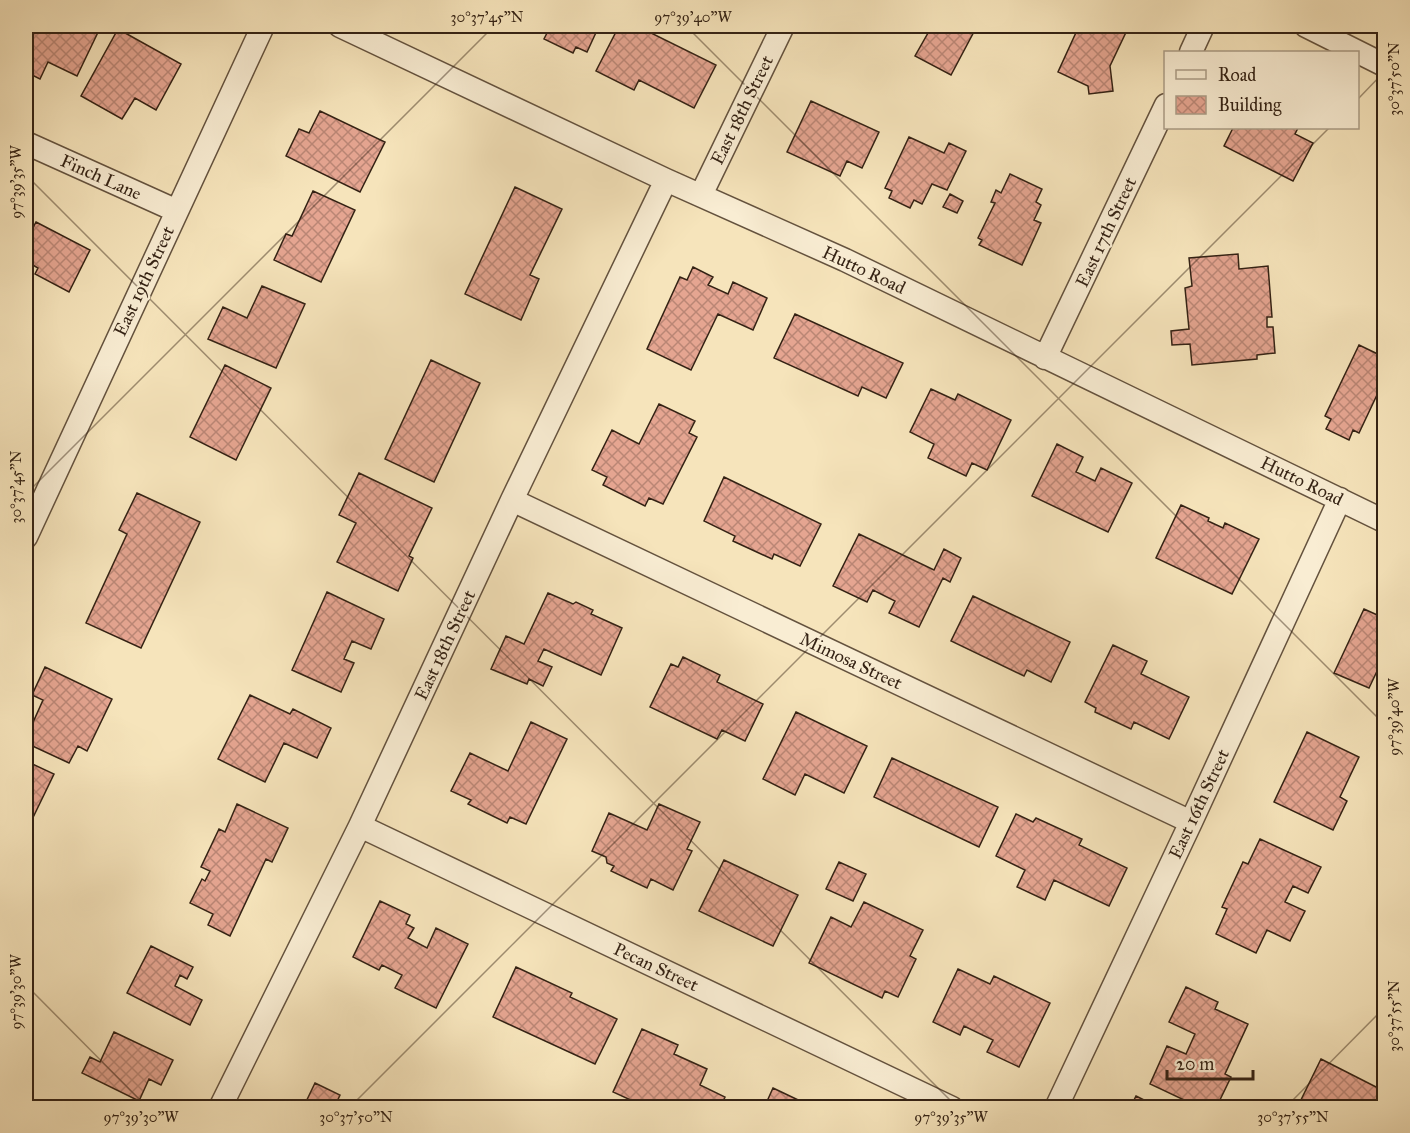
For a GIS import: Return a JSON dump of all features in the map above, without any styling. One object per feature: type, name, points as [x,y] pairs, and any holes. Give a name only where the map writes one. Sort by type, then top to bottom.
[{"type":"street","name":"East 19th Street","points":[[26,537],[263,26]]},
{"type":"street","name":"East 18th Street","points":[[701,195],[783,26]]},
{"type":"street","points":[[1191,51],[1203,26]]},
{"type":"street","points":[[1306,26],[1356,51]]},
{"type":"street","name":"Hutto Road","points":[[351,28],[666,180],[845,260],[1384,521]]},
{"type":"street","points":[[1359,52],[1384,65]]},
{"type":"street","name":"East 17th Street","points":[[1046,358],[1164,109]]},
{"type":"street","name":"Finch Lane","points":[[26,143],[177,211]]},
{"type":"street","name":"East 18th Street","points":[[220,1107],[360,826],[512,500],[666,180]]},
{"type":"street","name":"East 16th Street","points":[[1056,1107],[1340,499]]},
{"type":"street","name":"Mimosa Street","points":[[512,500],[1191,822]]},
{"type":"street","name":"Pecan Street","points":[[360,826],[952,1107]]},
{"type":"building","points":[[34,26],[101,26],[77,76],[48,62],[40,79],[26,72],[26,44]]},
{"type":"building","points":[[536,26],[599,26],[587,52],[576,47],[573,53],[544,39],[548,31]]},
{"type":"building","points":[[619,26],[637,26],[716,65],[694,108],[639,80],[634,90],[596,71]]},
{"type":"building","points":[[932,26],[977,26],[951,75],[915,56]]},
{"type":"building","points":[[1079,26],[1129,26],[1110,66],[1113,91],[1089,94],[1088,86],[1058,72]]},
{"type":"building","points":[[118,29],[181,64],[156,110],[135,98],[122,119],[81,96]]},
{"type":"building","points":[[811,101],[879,132],[862,168],[847,161],[840,176],[787,152]]},
{"type":"building","points":[[320,111],[385,142],[360,192],[286,156],[299,129],[309,133]]},
{"type":"building","points":[[1232,129],[1298,129],[1295,134],[1313,143],[1293,181],[1224,146]]},
{"type":"building","points":[[909,137],[944,153],[949,143],[966,151],[947,190],[932,184],[922,204],[914,200],[910,208],[889,198],[892,191],[885,188]]},
{"type":"building","points":[[1010,174],[1042,189],[1036,202],[1041,205],[1034,220],[1041,223],[1022,265],[979,245],[982,240],[978,238],[995,203],[991,202],[996,190],[1001,193]]},
{"type":"building","points":[[515,187],[562,209],[530,275],[539,279],[521,320],[465,294]]},
{"type":"building","points":[[313,191],[355,210],[321,282],[274,260],[286,234],[292,236]]},
{"type":"building","points":[[950,194],[963,201],[957,213],[943,207]]},
{"type":"building","points":[[36,222],[90,250],[69,292],[35,274],[38,268],[26,261],[26,241]]},
{"type":"building","points":[[1238,254],[1239,269],[1268,266],[1272,317],[1267,317],[1267,327],[1273,327],[1275,353],[1257,355],[1257,359],[1192,365],[1190,344],[1172,345],[1171,331],[1189,329],[1185,288],[1192,286],[1189,258]]},
{"type":"building","points":[[693,267],[713,277],[708,285],[728,294],[733,282],[767,298],[753,330],[718,314],[691,370],[647,349],[680,277],[687,280]]},
{"type":"building","points":[[262,286],[305,304],[276,368],[208,339],[223,307],[247,318]]},
{"type":"building","points":[[795,314],[903,363],[886,398],[862,387],[858,396],[774,358]]},
{"type":"building","points":[[1359,345],[1384,357],[1384,380],[1359,433],[1353,430],[1349,440],[1326,429],[1331,419],[1325,416]]},
{"type":"building","points":[[431,360],[480,383],[434,482],[385,459]]},
{"type":"building","points":[[225,365],[271,388],[236,460],[190,437]]},
{"type":"building","points":[[931,389],[955,400],[958,394],[1011,420],[987,470],[972,463],[966,476],[928,458],[934,444],[910,432]]},
{"type":"building","points":[[659,404],[695,421],[689,433],[697,437],[663,504],[649,498],[645,506],[603,485],[607,477],[592,470],[612,430],[639,444]]},
{"type":"building","points":[[1057,444],[1083,457],[1076,472],[1095,481],[1101,468],[1132,483],[1108,532],[1032,496]]},
{"type":"building","points":[[359,473],[432,508],[409,556],[413,558],[398,591],[337,562],[356,523],[339,515]]},
{"type":"building","points":[[724,477],[821,524],[800,566],[774,554],[772,559],[733,541],[735,536],[704,521]]},
{"type":"building","points":[[137,493],[200,522],[141,648],[86,623],[127,534],[119,530]]},
{"type":"building","points":[[1181,505],[1209,518],[1208,521],[1223,528],[1225,523],[1259,539],[1232,594],[1156,558]]},
{"type":"building","points":[[859,534],[934,570],[944,549],[961,558],[950,582],[943,578],[919,627],[889,613],[895,601],[873,590],[867,602],[833,586]]},
{"type":"building","points":[[327,592],[384,619],[371,649],[352,641],[344,659],[354,663],[341,692],[292,670]]},
{"type":"building","points":[[548,593],[593,610],[591,614],[622,628],[601,675],[544,649],[538,661],[552,667],[543,686],[529,679],[527,684],[491,669],[506,636],[524,644]]},
{"type":"building","points":[[973,596],[1070,642],[1051,682],[1027,670],[1024,676],[951,641]]},
{"type":"building","points":[[1364,609],[1384,618],[1384,670],[1379,667],[1369,688],[1334,673]]},
{"type":"building","points":[[1113,645],[1147,661],[1141,674],[1189,697],[1169,739],[1134,722],[1131,729],[1095,712],[1096,708],[1085,702]]},
{"type":"building","points":[[683,657],[720,675],[717,682],[763,704],[745,741],[722,730],[717,739],[650,707],[671,664],[678,667]]},
{"type":"building","points":[[45,667],[112,699],[87,751],[78,746],[69,763],[26,743],[26,738],[43,700],[32,695]]},
{"type":"building","points":[[250,695],[290,714],[293,709],[331,728],[317,758],[284,743],[265,782],[218,759]]},
{"type":"building","points":[[796,712],[867,746],[844,793],[805,774],[795,795],[763,779]]},
{"type":"building","points":[[531,722],[567,739],[526,824],[510,817],[507,823],[468,804],[471,800],[451,791],[470,753],[508,771]]},
{"type":"building","points":[[1307,732],[1359,757],[1340,797],[1347,801],[1333,830],[1274,802]]},
{"type":"building","points":[[892,758],[998,807],[979,847],[874,797]]},
{"type":"building","points":[[26,761],[54,774],[26,832]]},
{"type":"building","points":[[237,804],[288,828],[272,862],[266,859],[230,936],[208,925],[213,914],[190,903],[202,879],[205,881],[210,871],[201,867],[219,829],[225,832]]},
{"type":"building","points":[[659,804],[700,822],[687,849],[692,851],[673,890],[651,879],[647,888],[611,871],[614,866],[607,863],[606,857],[592,851],[609,813],[647,830]]},
{"type":"building","points":[[1016,814],[1033,822],[1036,818],[1082,839],[1079,845],[1127,868],[1109,906],[1054,880],[1045,900],[1017,887],[1025,870],[996,856]]},
{"type":"building","points":[[1260,839],[1321,867],[1308,893],[1293,886],[1285,902],[1305,911],[1290,941],[1267,930],[1256,953],[1216,934],[1227,909],[1222,907],[1243,862],[1248,864]]},
{"type":"building","points":[[724,860],[798,895],[773,946],[699,911]]},
{"type":"building","points":[[839,862],[866,874],[853,901],[826,889]]},
{"type":"building","points":[[380,901],[410,915],[406,924],[414,928],[408,938],[427,948],[436,928],[468,944],[436,1008],[395,988],[402,975],[382,965],[379,970],[353,957]]},
{"type":"building","points":[[864,902],[923,930],[910,956],[916,959],[898,997],[885,991],[882,998],[809,963],[831,917],[851,927]]},
{"type":"building","points":[[151,946],[193,967],[187,979],[180,975],[175,986],[202,1000],[190,1025],[127,993]]},
{"type":"building","points":[[516,967],[572,993],[570,997],[617,1019],[595,1064],[493,1017]]},
{"type":"building","points":[[958,969],[990,984],[994,976],[1050,1003],[1019,1067],[987,1052],[993,1040],[964,1026],[960,1035],[933,1022]]},
{"type":"building","points":[[1186,987],[1218,1002],[1215,1009],[1248,1024],[1225,1074],[1231,1077],[1216,1108],[1201,1108],[1150,1084],[1167,1046],[1186,1054],[1195,1034],[1169,1022]]},
{"type":"building","points":[[642,1029],[678,1045],[674,1054],[707,1069],[700,1085],[725,1097],[720,1108],[648,1108],[613,1092]]},
{"type":"building","points":[[114,1032],[173,1060],[161,1085],[149,1079],[139,1101],[82,1073],[90,1057],[100,1062]]},
{"type":"building","points":[[1321,1059],[1384,1091],[1384,1108],[1297,1108]]},
{"type":"building","points":[[315,1083],[340,1095],[334,1108],[303,1108]]},
{"type":"building","points":[[773,1088],[815,1108],[764,1108]]},
{"type":"building","points":[[1136,1096],[1160,1108],[1130,1108]]}]
